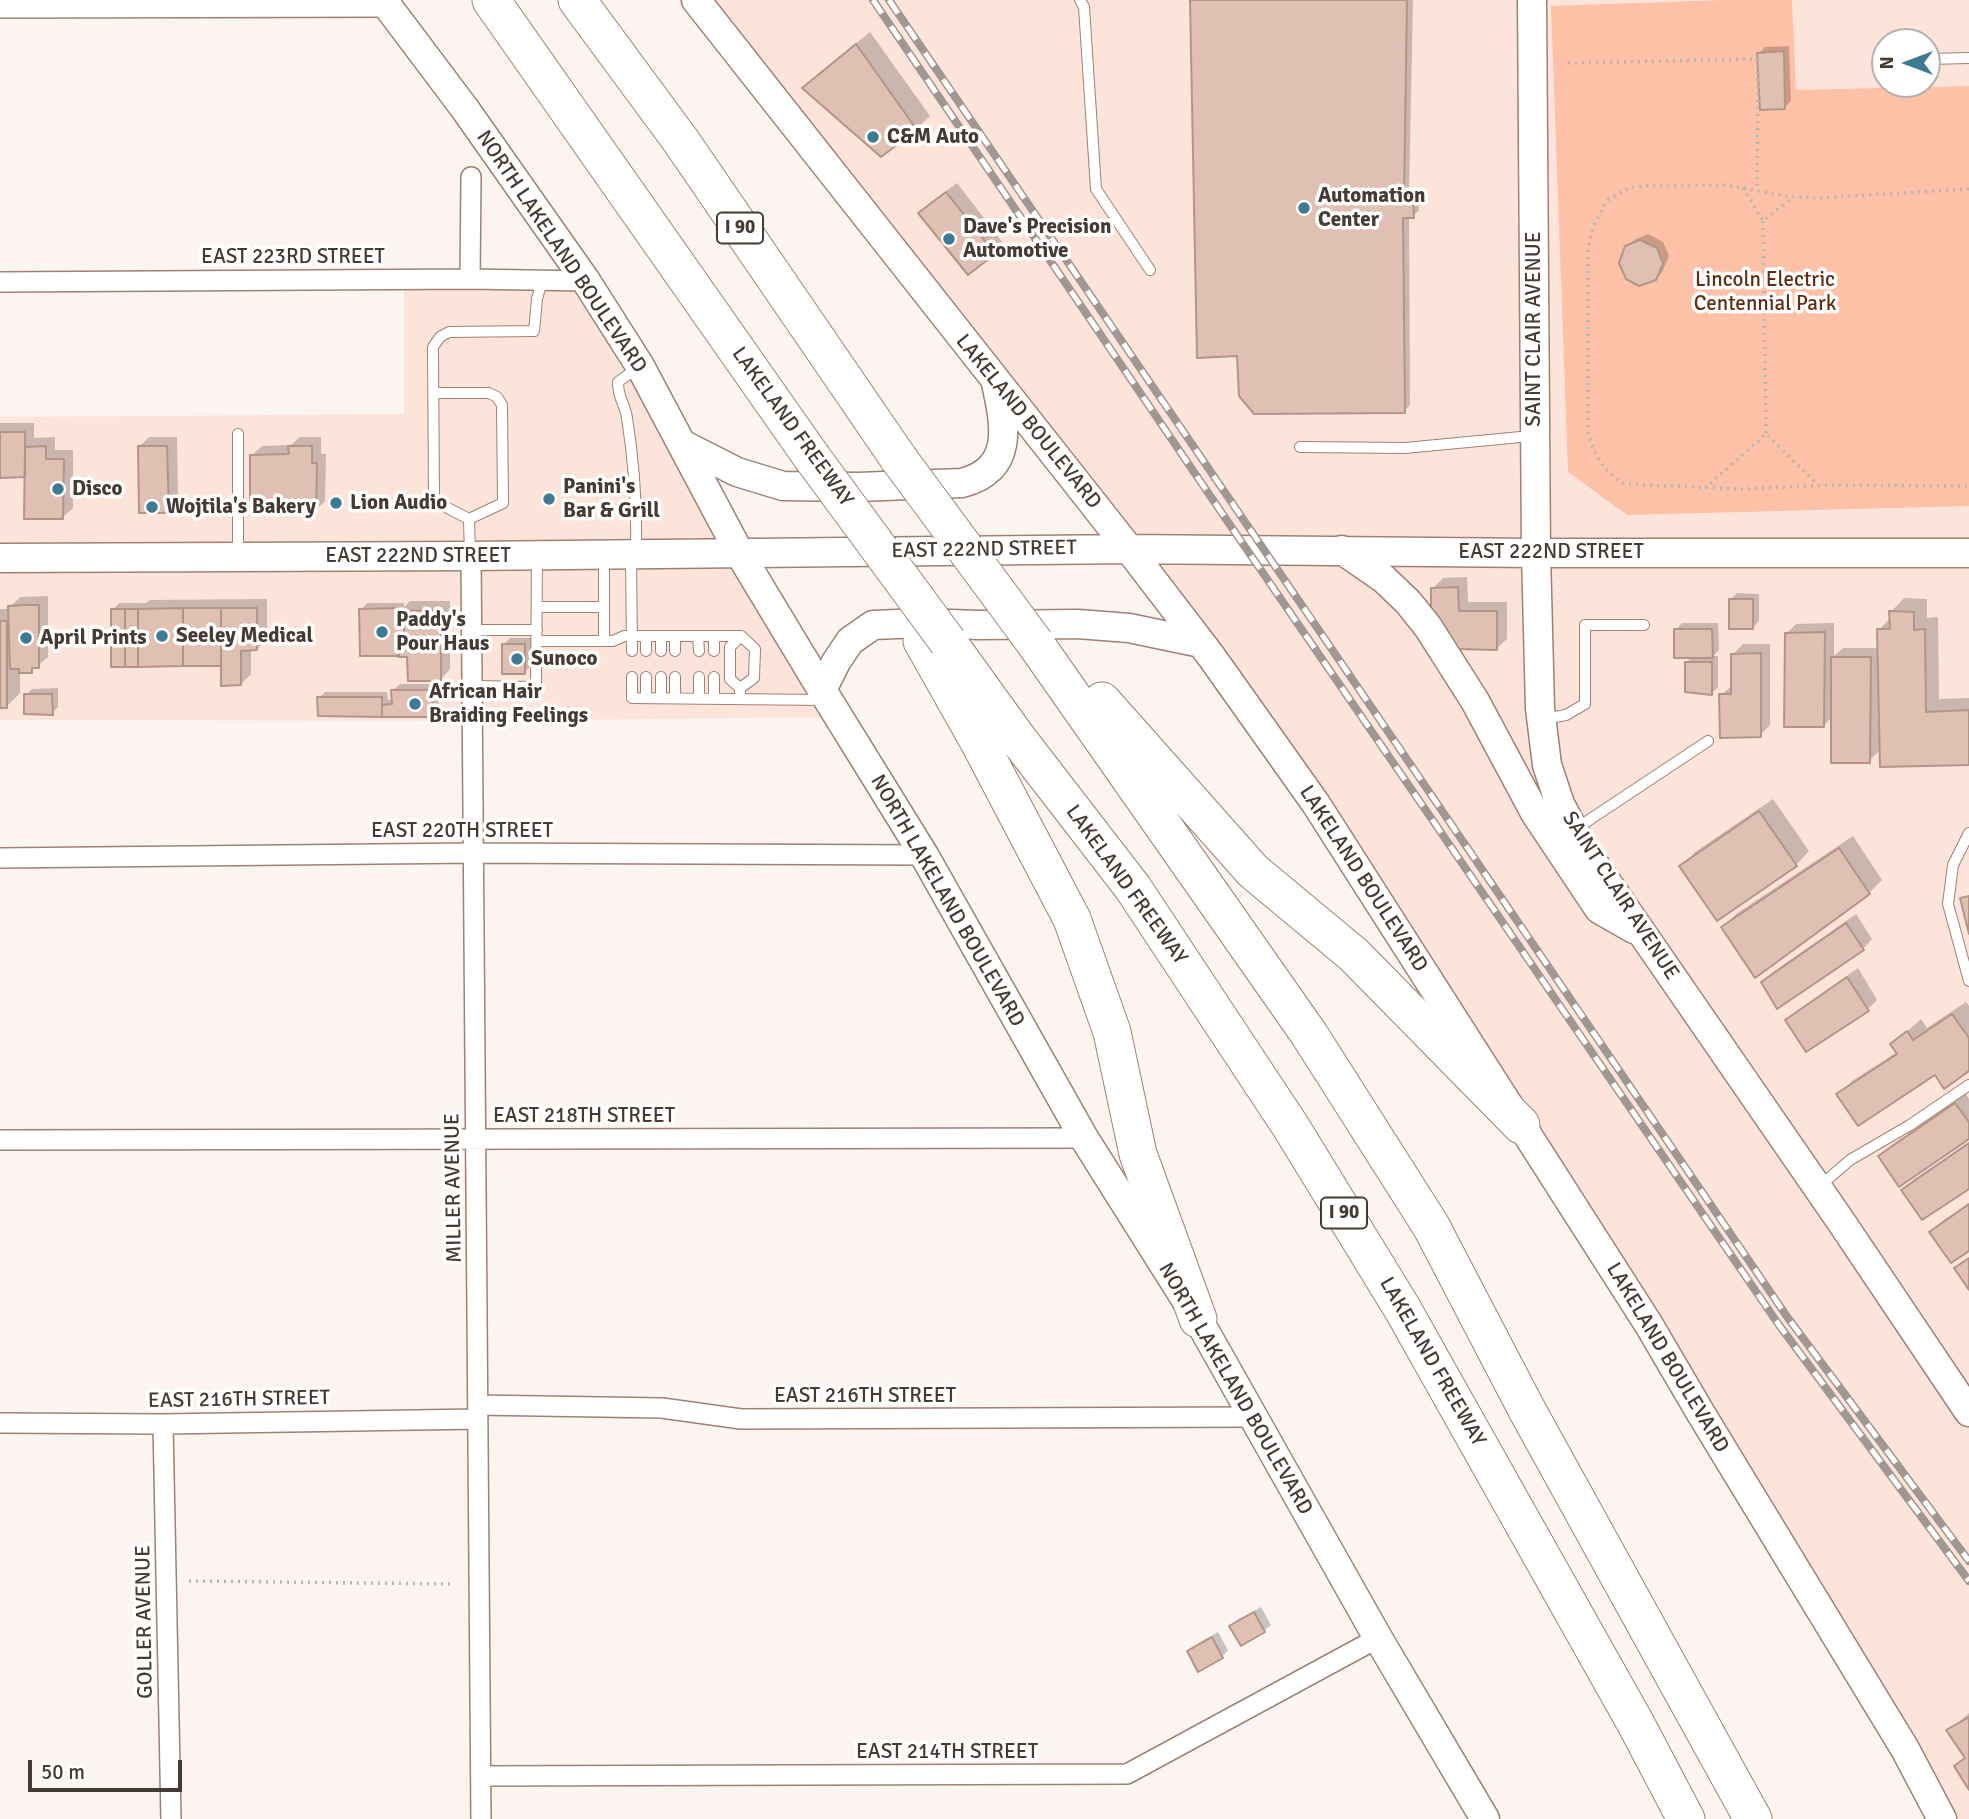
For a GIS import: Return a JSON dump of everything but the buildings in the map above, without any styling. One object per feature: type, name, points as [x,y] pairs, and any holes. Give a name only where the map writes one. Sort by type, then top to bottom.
[{"type":"highway","name":"LAKELAND FREEWAY","points":[[491,0],[811,456],[935,641],[1018,739],[1133,888],[1291,1127],[1402,1308],[1686,1819]]},
{"type":"highway","name":"I 90","points":[[577,0],[689,153],[899,459],[1151,805],[1310,1034],[1431,1226],[1527,1410],[1753,1819]]},
{"type":"highway","points":[[935,641],[979,742],[1072,919],[1112,1032],[1138,1154],[1198,1319]]},
{"type":"highway","points":[[1035,643],[1098,698],[1253,870],[1354,955],[1521,1125]]},
{"type":"street","name":"LAKELAND BOULEVARD","points":[[696,0],[1201,642],[1316,804],[1648,1325],[1905,1749],[1942,1819]]},
{"type":"street","name":"SAINT CLAIR AVENUE","points":[[1532,0],[1536,553],[1541,720],[1546,765],[1560,804],[1584,849],[1969,1412]]},
{"type":"street","points":[[0,8],[385,4]]},
{"type":"street","name":"NORTH LAKELAND BOULEVARD","points":[[385,4],[472,120],[586,281],[640,366],[740,554],[924,855],[1084,1138],[1198,1319],[1378,1638],[1485,1819]]},
{"type":"street","points":[[470,279],[471,177]]},
{"type":"street","name":"EAST 223RD STREET","points":[[0,282],[470,279],[586,281]]},
{"type":"street","points":[[682,444],[737,472],[783,486],[858,488],[962,483],[977,479],[998,459],[1002,445],[1002,410],[995,381]]},
{"type":"street","name":"EAST 222ND STREET","points":[[0,558],[537,556],[1129,549],[1536,553],[1969,552]]},
{"type":"street","points":[[1342,550],[1384,579],[1408,602],[1428,627],[1475,701],[1535,813],[1599,909],[1643,935]]},
{"type":"street","name":"MILLER AVENUE","points":[[471,556],[481,1819]]},
{"type":"street","points":[[825,696],[836,662],[850,641],[873,625],[1078,624],[1129,628],[1201,642]]},
{"type":"street","name":"EAST 220TH STREET","points":[[0,858],[473,853],[924,855]]},
{"type":"street","name":"EAST 218TH STREET","points":[[0,1140],[1084,1138]]},
{"type":"street","name":"EAST 216TH STREET","points":[[0,1423],[163,1424],[662,1408],[741,1419],[1253,1417]]},
{"type":"street","name":"GOLLER AVENUE","points":[[163,1424],[171,1819]]},
{"type":"street","name":"EAST 214TH STREET","points":[[481,1776],[1127,1774],[1378,1638]]},
{"type":"lane","points":[[1080,0],[1084,7],[1097,189],[1150,270]]},
{"type":"lane","points":[[1941,59],[1969,58]]},
{"type":"lane","points":[[469,519],[434,501],[433,347],[440,337],[449,332],[534,331],[542,281]]},
{"type":"lane","points":[[604,641],[604,607],[637,518],[630,441],[626,414],[618,395],[618,382],[640,366]]},
{"type":"lane","points":[[434,393],[489,393],[497,397],[502,405],[503,503],[469,519]]},
{"type":"lane","points":[[238,434],[238,557]]},
{"type":"lane","points":[[1300,447],[1405,448],[1535,436]]},
{"type":"lane","points":[[469,519],[471,556]]},
{"type":"lane","points":[[624,555],[632,651]]},
{"type":"lane","points":[[471,686],[537,687],[537,556]]},
{"type":"lane","points":[[537,607],[604,607]]},
{"type":"lane","points":[[1541,720],[1566,715],[1585,704],[1585,625],[1644,625]]},
{"type":"lane","points":[[471,630],[604,641],[613,641],[624,636],[741,636],[755,649],[755,659],[754,678],[740,694]]},
{"type":"lane","points":[[646,636],[646,651]]},
{"type":"lane","points":[[661,636],[661,651]]},
{"type":"lane","points":[[675,636],[675,651]]},
{"type":"lane","points":[[698,636],[699,651]]},
{"type":"lane","points":[[714,636],[714,651]]},
{"type":"lane","points":[[740,694],[730,679],[730,647],[741,636]]},
{"type":"lane","points":[[632,677],[632,698],[714,699],[740,694],[825,696]]},
{"type":"lane","points":[[646,677],[646,698]]},
{"type":"lane","points":[[661,677],[661,698]]},
{"type":"lane","points":[[675,677],[675,698]]},
{"type":"lane","points":[[699,677],[699,699]]},
{"type":"lane","points":[[714,677],[714,699]]},
{"type":"lane","points":[[1574,830],[1708,741]]},
{"type":"lane","points":[[1969,833],[1953,865],[1948,904],[1969,981]]},
{"type":"lane","points":[[1818,1188],[1850,1160],[1910,1125],[1969,1085]]},
{"type":"path","points":[[1568,63],[1758,59],[1757,190]]},
{"type":"path","points":[[1969,189],[1819,198],[1712,186],[1629,188],[1609,199],[1604,206],[1594,225],[1588,248],[1588,432],[1591,447],[1614,478],[1625,484],[1740,489],[1818,485],[1969,486]]},
{"type":"path","points":[[1743,188],[1763,221],[1766,434],[1818,485]]},
{"type":"path","points":[[1763,221],[1794,197]]},
{"type":"path","points":[[1704,488],[1766,434]]},
{"type":"path","points":[[189,1581],[455,1584]]},
{"type":"shaded area","points":[[696,0],[1969,0],[1969,1819],[1942,1819],[1316,804]]},
{"type":"shaded area","points":[[404,280],[586,281],[838,717],[471,721],[0,720],[0,417],[404,414]]},
{"type":"green space","name":"Lincoln Electric Centennial Park","points":[[1792,0],[1796,90],[1871,88],[1871,98],[1941,98],[1941,87],[1969,86],[1969,506],[1627,515],[1568,472],[1551,6]]},
{"type":"railway","points":[[873,0],[1779,1325],[1969,1581]]},
{"type":"railway","points":[[889,0],[1788,1318],[1969,1561]]},
{"type":"place","name":"C&M Auto","points":[[873,137]]},
{"type":"place","name":"Automation Center","points":[[1304,208]]},
{"type":"place","name":"Dave's Precision Automotive","points":[[949,239]]},
{"type":"place","name":"Disco","points":[[58,489]]},
{"type":"place","name":"Panini's Bar & Grill","points":[[549,499]]},
{"type":"place","name":"Lion Audio","points":[[336,503]]},
{"type":"place","name":"Wojtila's Bakery","points":[[152,507]]},
{"type":"place","name":"Paddy's Pour Haus","points":[[382,632]]},
{"type":"place","name":"Seeley Medical","points":[[162,636]]},
{"type":"place","name":"April Prints","points":[[26,638]]},
{"type":"place","name":"Sunoco","points":[[517,659]]},
{"type":"place","name":"African Hair Braiding Feelings","points":[[415,704]]}]
